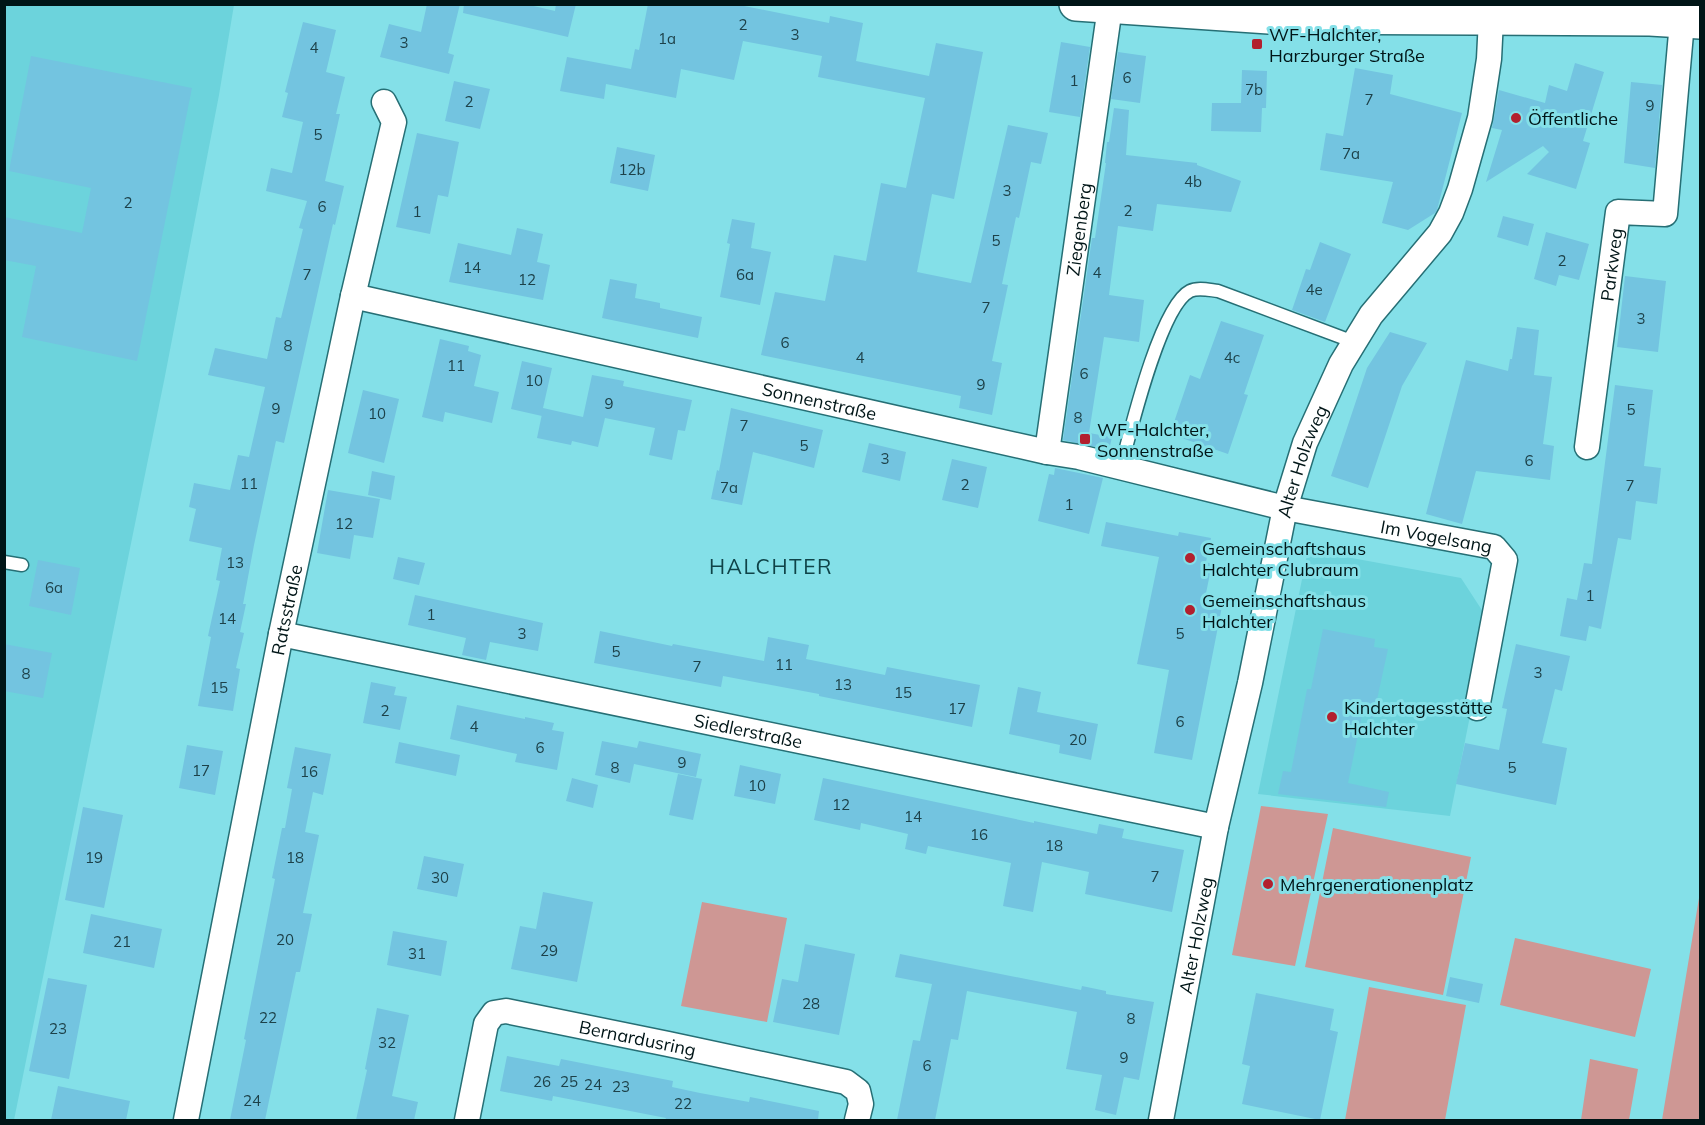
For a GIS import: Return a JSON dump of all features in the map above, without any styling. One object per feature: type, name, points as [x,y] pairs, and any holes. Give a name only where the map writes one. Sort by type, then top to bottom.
[{"type":"main road","points":[[1089,5],[1491,19],[1671,17]]},
{"type":"street","name":"Ziegenberg","points":[[1047,452],[1089,5]]},
{"type":"street","name":"Parkweg","points":[[1587,447],[1618,212],[1665,214],[1671,17]]},
{"type":"street","name":"Alter Holzweg","points":[[1161,1120],[1216,827],[1250,683],[1286,508],[1305,443],[1324,398],[1371,315],[1440,233],[1451,213],[1480,118],[1489,59],[1491,19]]},
{"type":"street","name":"Ratsstraße","points":[[186,1120],[281,634],[353,296],[394,122],[384,102]]},
{"type":"street","name":"Sonnenstraße","points":[[353,296],[1047,452],[1079,457],[1286,508]]},
{"type":"street","name":"Im Vogelsang","points":[[1286,508],[1494,547],[1505,560],[1477,708]]},
{"type":"street","name":"Siedlerstraße","points":[[281,634],[1216,827]]},
{"type":"street","name":"Bernardusring","points":[[467,1120],[486,1024],[494,1013],[506,1011],[846,1082],[858,1090],[861,1104],[857,1120]]},
{"type":"lane","points":[[1121,467],[1151,361],[1171,314],[1180,299],[1191,291],[1202,289],[1218,291],[1354,342]]},
{"type":"lane","points":[[4,562],[22,565]]},
{"type":"shaded area","points":[[5,5],[234,5],[165,376],[14,1120],[5,1120]]},
{"type":"shaded area","points":[[1308,550],[1461,578],[1489,621],[1450,816],[1258,794]]},
{"type":"shaded area","points":[[1261,806],[1328,814],[1295,966],[1232,955]]},
{"type":"shaded area","points":[[1333,828],[1471,857],[1443,995],[1305,967]]},
{"type":"shaded area","points":[[1700,892],[1700,1120],[1662,1120]]},
{"type":"shaded area","points":[[702,902],[787,918],[767,1022],[681,1006]]},
{"type":"shaded area","points":[[1515,938],[1651,969],[1635,1037],[1500,1005]]},
{"type":"shaded area","points":[[1369,987],[1466,1005],[1445,1120],[1345,1120]]},
{"type":"shaded area","points":[[1590,1059],[1638,1069],[1629,1120],[1581,1120]]},
{"type":"building","points":[[427,4],[460,4],[448,53],[454,55],[449,74],[380,57],[389,24],[421,32]]},
{"type":"building","points":[[464,4],[525,4],[555,11],[556,4],[576,4],[568,37],[463,13]]},
{"type":"building","points":[[648,4],[734,4],[829,23],[830,16],[863,23],[856,61],[929,76],[936,43],[983,52],[954,199],[932,194],[917,272],[971,283],[1008,125],[1048,133],[1041,164],[1031,162],[1019,218],[1016,217],[1002,284],[1008,285],[992,361],[1002,363],[992,415],[959,408],[961,396],[761,355],[775,292],[825,301],[834,255],[866,261],[881,183],[906,188],[925,98],[818,77],[822,56],[743,41],[734,80],[681,69],[676,98],[606,84],[604,99],[560,91],[567,57],[631,69],[635,49],[639,50]]},
{"type":"building","points":[[303,22],[336,30],[326,72],[345,77],[336,114],[340,114],[325,181],[344,186],[335,225],[333,224],[284,443],[276,441],[254,545],[243,604],[246,604],[240,632],[244,633],[236,668],[240,669],[233,711],[198,706],[211,637],[208,636],[220,581],[216,580],[222,548],[189,541],[196,509],[189,507],[194,483],[230,490],[238,455],[249,457],[265,387],[208,375],[215,348],[267,359],[276,317],[281,318],[303,229],[299,228],[307,201],[266,191],[271,168],[292,173],[303,122],[282,117],[288,93],[285,92]]},
{"type":"building","points":[[1061,42],[1090,47],[1080,117],[1049,112]]},
{"type":"building","points":[[1118,52],[1146,56],[1140,103],[1111,99]]},
{"type":"building","points":[[31,56],[192,88],[137,361],[22,337],[36,266],[4,260],[4,217],[82,233],[91,188],[9,171]]},
{"type":"building","points":[[1575,63],[1604,72],[1583,141],[1590,143],[1576,189],[1527,174],[1549,152],[1543,146],[1486,182],[1502,130],[1492,128],[1499,90],[1545,103],[1549,85],[1567,91]]},
{"type":"building","points":[[1355,68],[1393,75],[1390,94],[1462,113],[1437,210],[1408,230],[1382,223],[1393,182],[1320,170],[1326,133],[1343,136]]},
{"type":"building","points":[[1242,70],[1267,71],[1266,108],[1262,108],[1261,132],[1211,131],[1212,103],[1241,103]]},
{"type":"building","points":[[454,81],[490,89],[480,129],[445,121]]},
{"type":"building","points":[[1631,82],[1662,85],[1655,168],[1624,163]]},
{"type":"building","points":[[1114,108],[1129,110],[1126,155],[1197,163],[1197,165],[1241,181],[1231,212],[1157,204],[1153,231],[1118,226],[1109,295],[1144,300],[1139,342],[1104,337],[1089,433],[1112,437],[1109,450],[1063,440],[1092,238],[1095,238],[1107,142],[1109,142]]},
{"type":"building","points":[[417,133],[459,142],[448,197],[438,195],[430,234],[396,227]]},
{"type":"building","points":[[617,147],[655,155],[648,191],[610,183]]},
{"type":"building","points":[[1503,216],[1534,224],[1528,246],[1497,237]]},
{"type":"building","points":[[732,219],[755,223],[751,248],[771,252],[760,305],[720,297],[730,244],[727,243]]},
{"type":"building","points":[[517,228],[543,234],[537,262],[550,265],[543,300],[449,282],[458,243],[511,255]]},
{"type":"building","points":[[1546,232],[1589,244],[1579,280],[1559,275],[1556,286],[1534,279]]},
{"type":"building","points":[[1320,242],[1351,254],[1325,322],[1292,310],[1306,269],[1310,270]]},
{"type":"building","points":[[1625,276],[1666,281],[1658,352],[1617,347]]},
{"type":"building","points":[[610,279],[637,284],[635,298],[660,303],[660,308],[702,317],[698,338],[602,318]]},
{"type":"building","points":[[1221,321],[1264,335],[1244,394],[1248,395],[1228,454],[1170,434],[1190,375],[1200,379]]},
{"type":"building","points":[[1517,327],[1539,330],[1534,375],[1552,377],[1543,444],[1554,446],[1550,480],[1476,471],[1462,524],[1426,514],[1466,360],[1508,371]]},
{"type":"building","points":[[1390,332],[1427,343],[1402,386],[1368,488],[1331,476],[1367,368]]},
{"type":"building","points":[[440,339],[469,346],[468,351],[481,355],[474,386],[499,392],[492,423],[445,412],[443,422],[422,417]]},
{"type":"building","points":[[522,361],[552,368],[543,408],[583,417],[592,375],[624,381],[623,386],[692,400],[685,431],[678,430],[672,460],[649,455],[655,428],[605,418],[598,447],[572,441],[571,445],[537,438],[542,416],[511,409]]},
{"type":"building","points":[[1615,385],[1653,390],[1644,466],[1661,468],[1657,504],[1636,501],[1631,540],[1618,538],[1601,629],[1589,626],[1586,641],[1560,636],[1567,598],[1577,600],[1584,563],[1592,564]]},
{"type":"building","points":[[363,390],[399,399],[384,463],[348,453]]},
{"type":"building","points":[[731,408],[823,430],[814,468],[753,452],[742,505],[711,499],[717,470],[719,471]]},
{"type":"building","points":[[869,443],[906,452],[900,481],[862,472]]},
{"type":"building","points":[[952,459],[987,467],[978,508],[942,500]]},
{"type":"building","points":[[1055,468],[1103,478],[1089,534],[1038,521],[1049,474],[1054,475]]},
{"type":"building","points":[[372,471],[395,476],[391,500],[368,495]]},
{"type":"building","points":[[328,490],[380,499],[373,538],[354,535],[350,559],[317,553]]},
{"type":"building","points":[[1106,522],[1178,536],[1179,532],[1211,538],[1206,562],[1212,564],[1205,598],[1223,601],[1192,760],[1154,753],[1169,670],[1137,664],[1159,557],[1101,546]]},
{"type":"building","points":[[398,557],[425,563],[419,585],[393,579]]},
{"type":"building","points":[[38,560],[80,568],[71,615],[29,606]]},
{"type":"building","points":[[415,595],[543,623],[538,651],[490,642],[486,660],[462,655],[466,638],[408,625]]},
{"type":"building","name":"Kindertagesstätte Halchter","points":[[1323,629],[1375,639],[1374,647],[1388,649],[1373,718],[1362,715],[1348,783],[1389,792],[1386,807],[1278,794],[1283,771],[1291,772],[1307,689],[1311,689]]},
{"type":"building","points":[[600,631],[764,661],[768,637],[809,645],[806,659],[885,675],[887,667],[980,685],[972,727],[723,676],[721,687],[594,663]]},
{"type":"building","points":[[4,644],[52,653],[43,698],[4,691]]},
{"type":"building","points":[[1516,644],[1570,656],[1562,691],[1555,689],[1542,743],[1567,748],[1556,805],[1456,784],[1465,743],[1499,750],[1507,709],[1502,708]]},
{"type":"building","points":[[371,682],[396,687],[394,695],[407,697],[400,730],[363,723]]},
{"type":"building","points":[[1018,687],[1041,692],[1037,712],[1098,724],[1091,760],[1059,753],[1060,745],[1009,734]]},
{"type":"building","points":[[457,705],[554,723],[552,730],[564,732],[557,770],[515,762],[517,754],[450,739]]},
{"type":"building","points":[[602,741],[637,748],[639,741],[701,754],[696,777],[634,764],[630,783],[595,775]]},
{"type":"building","points":[[399,742],[460,755],[456,776],[395,763]]},
{"type":"building","points":[[187,745],[223,751],[215,795],[179,788]]},
{"type":"building","points":[[295,747],[331,754],[323,795],[313,792],[305,832],[319,835],[303,913],[312,914],[300,972],[296,972],[265,1120],[230,1120],[275,879],[272,878],[292,789],[287,788]]},
{"type":"building","points":[[740,765],[781,774],[775,804],[734,796]]},
{"type":"building","points":[[678,774],[702,779],[693,820],[669,815]]},
{"type":"building","points":[[572,778],[598,785],[593,808],[566,801]]},
{"type":"building","points":[[823,778],[1034,823],[1034,821],[1097,834],[1099,824],[1124,829],[1122,838],[1184,850],[1172,912],[1085,894],[1089,872],[1042,862],[1033,912],[1003,906],[1011,863],[928,846],[926,854],[905,849],[908,834],[861,823],[860,830],[814,820]]},
{"type":"building","points":[[83,807],[123,815],[104,908],[65,900]]},
{"type":"building","points":[[424,856],[464,864],[457,897],[417,889]]},
{"type":"building","points":[[543,892],[593,902],[577,982],[511,969],[520,926],[536,929]]},
{"type":"building","points":[[91,914],[162,929],[154,968],[83,953]]},
{"type":"building","points":[[393,931],[447,941],[441,976],[387,965]]},
{"type":"building","points":[[805,944],[855,954],[839,1035],[773,1022],[782,979],[798,982]]},
{"type":"building","points":[[900,954],[1081,990],[1082,986],[1106,991],[1106,994],[1154,1002],[1139,1080],[1124,1077],[1116,1115],[1095,1110],[1102,1075],[1066,1069],[1077,1012],[967,991],[958,1040],[951,1039],[935,1120],[897,1120],[913,1040],[920,1041],[932,984],[895,977]]},
{"type":"building","points":[[1450,977],[1483,984],[1479,1003],[1446,996]]},
{"type":"building","points":[[48,978],[87,985],[69,1079],[29,1071]]},
{"type":"building","points":[[1256,993],[1334,1009],[1330,1030],[1338,1032],[1320,1120],[1242,1104],[1250,1066],[1242,1064]]},
{"type":"building","points":[[377,1008],[409,1015],[392,1096],[418,1102],[414,1120],[356,1120]]},
{"type":"building","points":[[507,1056],[559,1066],[561,1059],[673,1081],[672,1087],[700,1093],[749,1102],[750,1097],[819,1111],[818,1120],[665,1120],[666,1118],[553,1096],[552,1101],[500,1091]]},
{"type":"building","points":[[58,1086],[130,1101],[126,1120],[51,1120]]},
{"type":"place","name":"WF-Halchter, Harzburger Straße","points":[[1257,44]]},
{"type":"place","name":"Öffentliche","points":[[1516,118]]},
{"type":"place","name":"WF-Halchter, Sonnenstraße","points":[[1085,439]]},
{"type":"place","name":"Gemeinschaftshaus Halchter Clubraum","points":[[1190,558]]},
{"type":"place","name":"Gemeinschaftshaus Halchter","points":[[1190,610]]},
{"type":"place","name":"Kindertagesstätte Halchter","points":[[1332,717]]},
{"type":"place","name":"Mehrgenerationenplatz","points":[[1268,884]]},
{"type":"district","name":"HALCHTER","points":[[771,566]]}]
